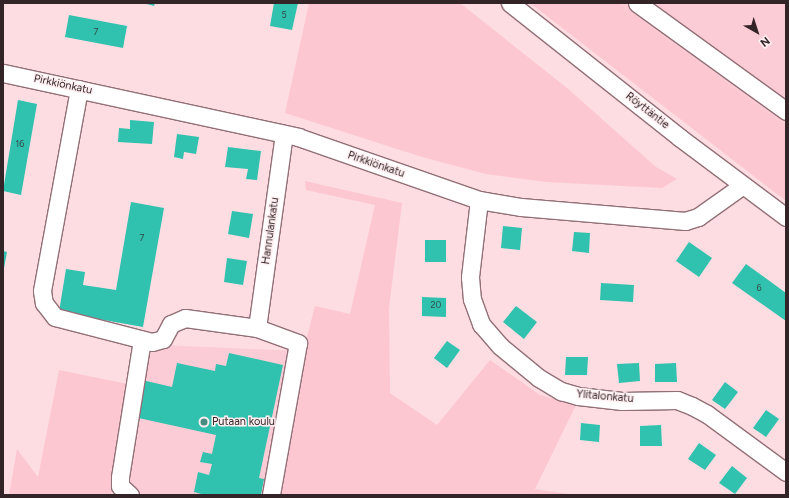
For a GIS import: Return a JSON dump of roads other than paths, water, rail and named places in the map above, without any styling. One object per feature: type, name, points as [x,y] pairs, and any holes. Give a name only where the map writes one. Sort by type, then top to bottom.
[{"type":"street","name":"Röyttäntie","points":[[510,3],[786,217]]},
{"type":"street","points":[[637,3],[786,111]]},
{"type":"street","name":"Pirkkiönkatu","points":[[3,72],[284,134],[479,200],[529,208],[685,221],[698,218],[743,185]]},
{"type":"street","points":[[79,89],[42,291],[44,303],[55,317],[152,342],[163,339],[171,324],[185,318],[257,328],[298,343],[271,495]]},
{"type":"street","name":"Hannulankatu","points":[[257,328],[284,134]]},
{"type":"street","name":"Ylitalonkatu","points":[[479,200],[470,277],[472,299],[481,324],[500,346],[539,378],[561,391],[578,396],[622,401],[677,400],[692,406],[707,414],[786,472]]},
{"type":"street","points":[[130,495],[120,486],[120,477],[142,340]]},
{"type":"place","name":"Putaan koulu","points":[[204,422]]}]
